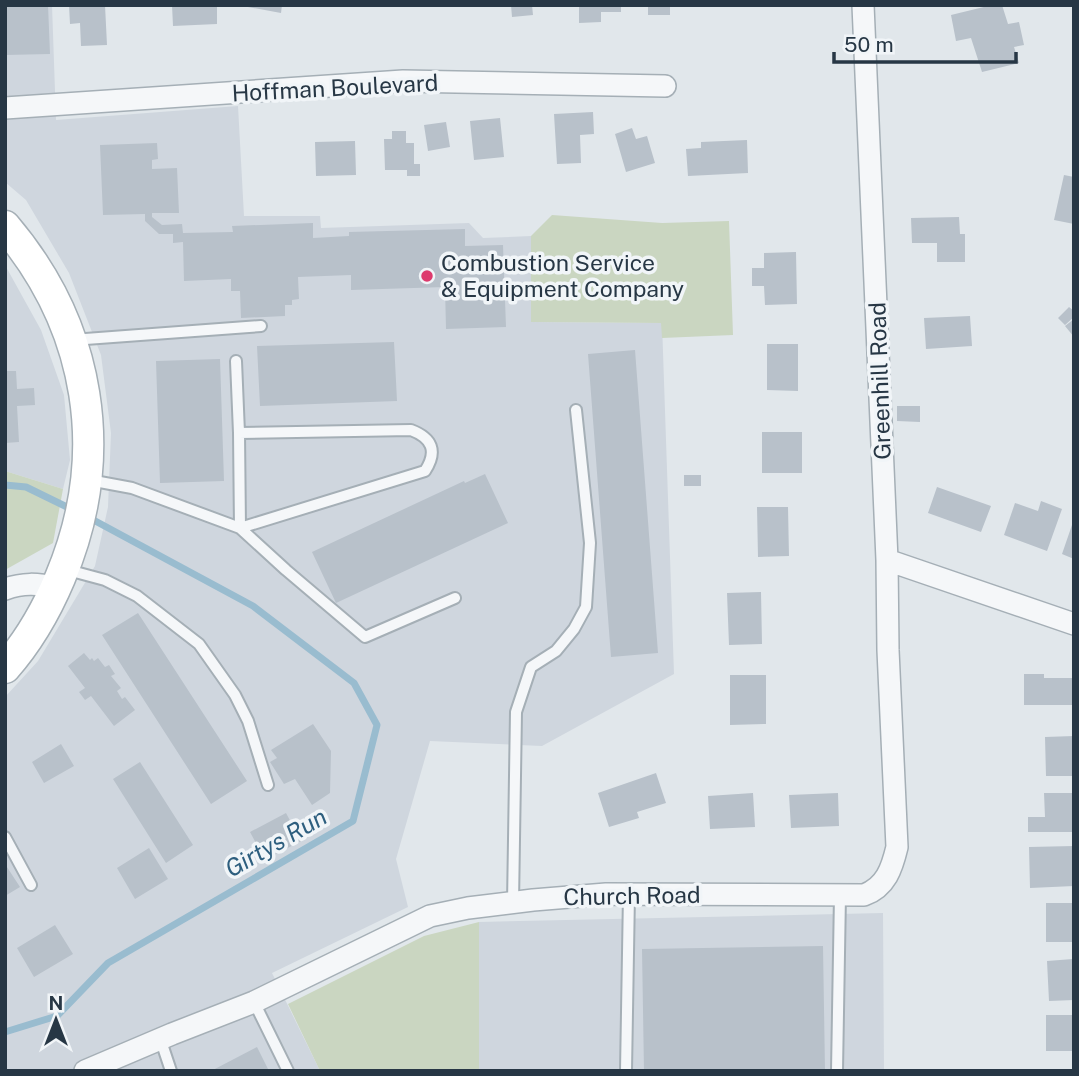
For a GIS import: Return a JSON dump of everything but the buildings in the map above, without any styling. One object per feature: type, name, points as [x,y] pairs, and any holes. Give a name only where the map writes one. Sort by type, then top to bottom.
[{"type":"main road","points":[[5,226],[24,247],[48,288],[72,340],[83,380],[89,421],[86,488],[63,570],[37,627],[5,668]]},
{"type":"street","name":"Greenhill Road","points":[[863,5],[887,560]]},
{"type":"street","name":"Hoffman Boulevard","points":[[5,108],[403,81],[665,86]]},
{"type":"street","points":[[887,560],[1074,624]]},
{"type":"street","name":"Church Road","points":[[85,1071],[160,1038],[254,1002],[430,916],[513,903],[629,894],[864,895],[874,891],[883,883],[897,847],[888,650],[887,560]]},
{"type":"street","points":[[5,589],[38,583],[63,570]]},
{"type":"lane","points":[[72,340],[261,326]]},
{"type":"lane","points":[[236,360],[240,528]]},
{"type":"lane","points":[[513,903],[516,712],[531,667],[556,651],[574,629],[586,607],[590,543],[576,410]]},
{"type":"lane","points":[[239,433],[411,430],[424,435],[431,446],[432,460],[425,471],[240,528]]},
{"type":"lane","points":[[86,488],[132,488],[240,528],[365,637],[455,598]]},
{"type":"lane","points":[[63,570],[105,580],[137,596],[199,644],[235,695],[248,721],[268,785]]},
{"type":"lane","points":[[5,837],[31,885]]},
{"type":"lane","points":[[626,1071],[629,894]]},
{"type":"lane","points":[[837,1071],[840,895]]},
{"type":"lane","points":[[254,1002],[288,1071]]},
{"type":"lane","points":[[160,1038],[171,1071]]},
{"type":"shaded area","points":[[5,5],[52,5],[56,120],[238,106],[244,216],[320,216],[321,228],[469,223],[483,238],[531,236],[531,322],[662,323],[674,674],[542,746],[430,741],[396,859],[408,907],[272,973],[320,1071],[5,1071],[5,697],[38,661],[95,566],[108,507],[111,433],[101,355],[69,273],[26,200],[5,182]]},
{"type":"shaded area","points":[[5,265],[41,330],[64,395],[70,460],[63,489],[5,471]]},
{"type":"shaded area","points":[[883,913],[884,1071],[479,1071],[479,922]]},
{"type":"green space","points":[[552,215],[662,223],[729,221],[733,335],[662,338],[661,323],[531,322],[531,236]]},
{"type":"green space","points":[[5,471],[63,489],[53,543],[5,570]]},
{"type":"green space","points":[[479,922],[479,1071],[320,1071],[288,1004],[424,936]]},
{"type":"waterway","name":"Girtys Run","points":[[5,485],[26,487],[73,510]]},
{"type":"waterway","name":"Girtys Run","points":[[5,1032],[57,1016],[108,963],[353,821],[377,725],[354,683],[253,606],[86,516]]},
{"type":"place","name":"Combustion Service & Equipment Company","points":[[427,276]]}]
